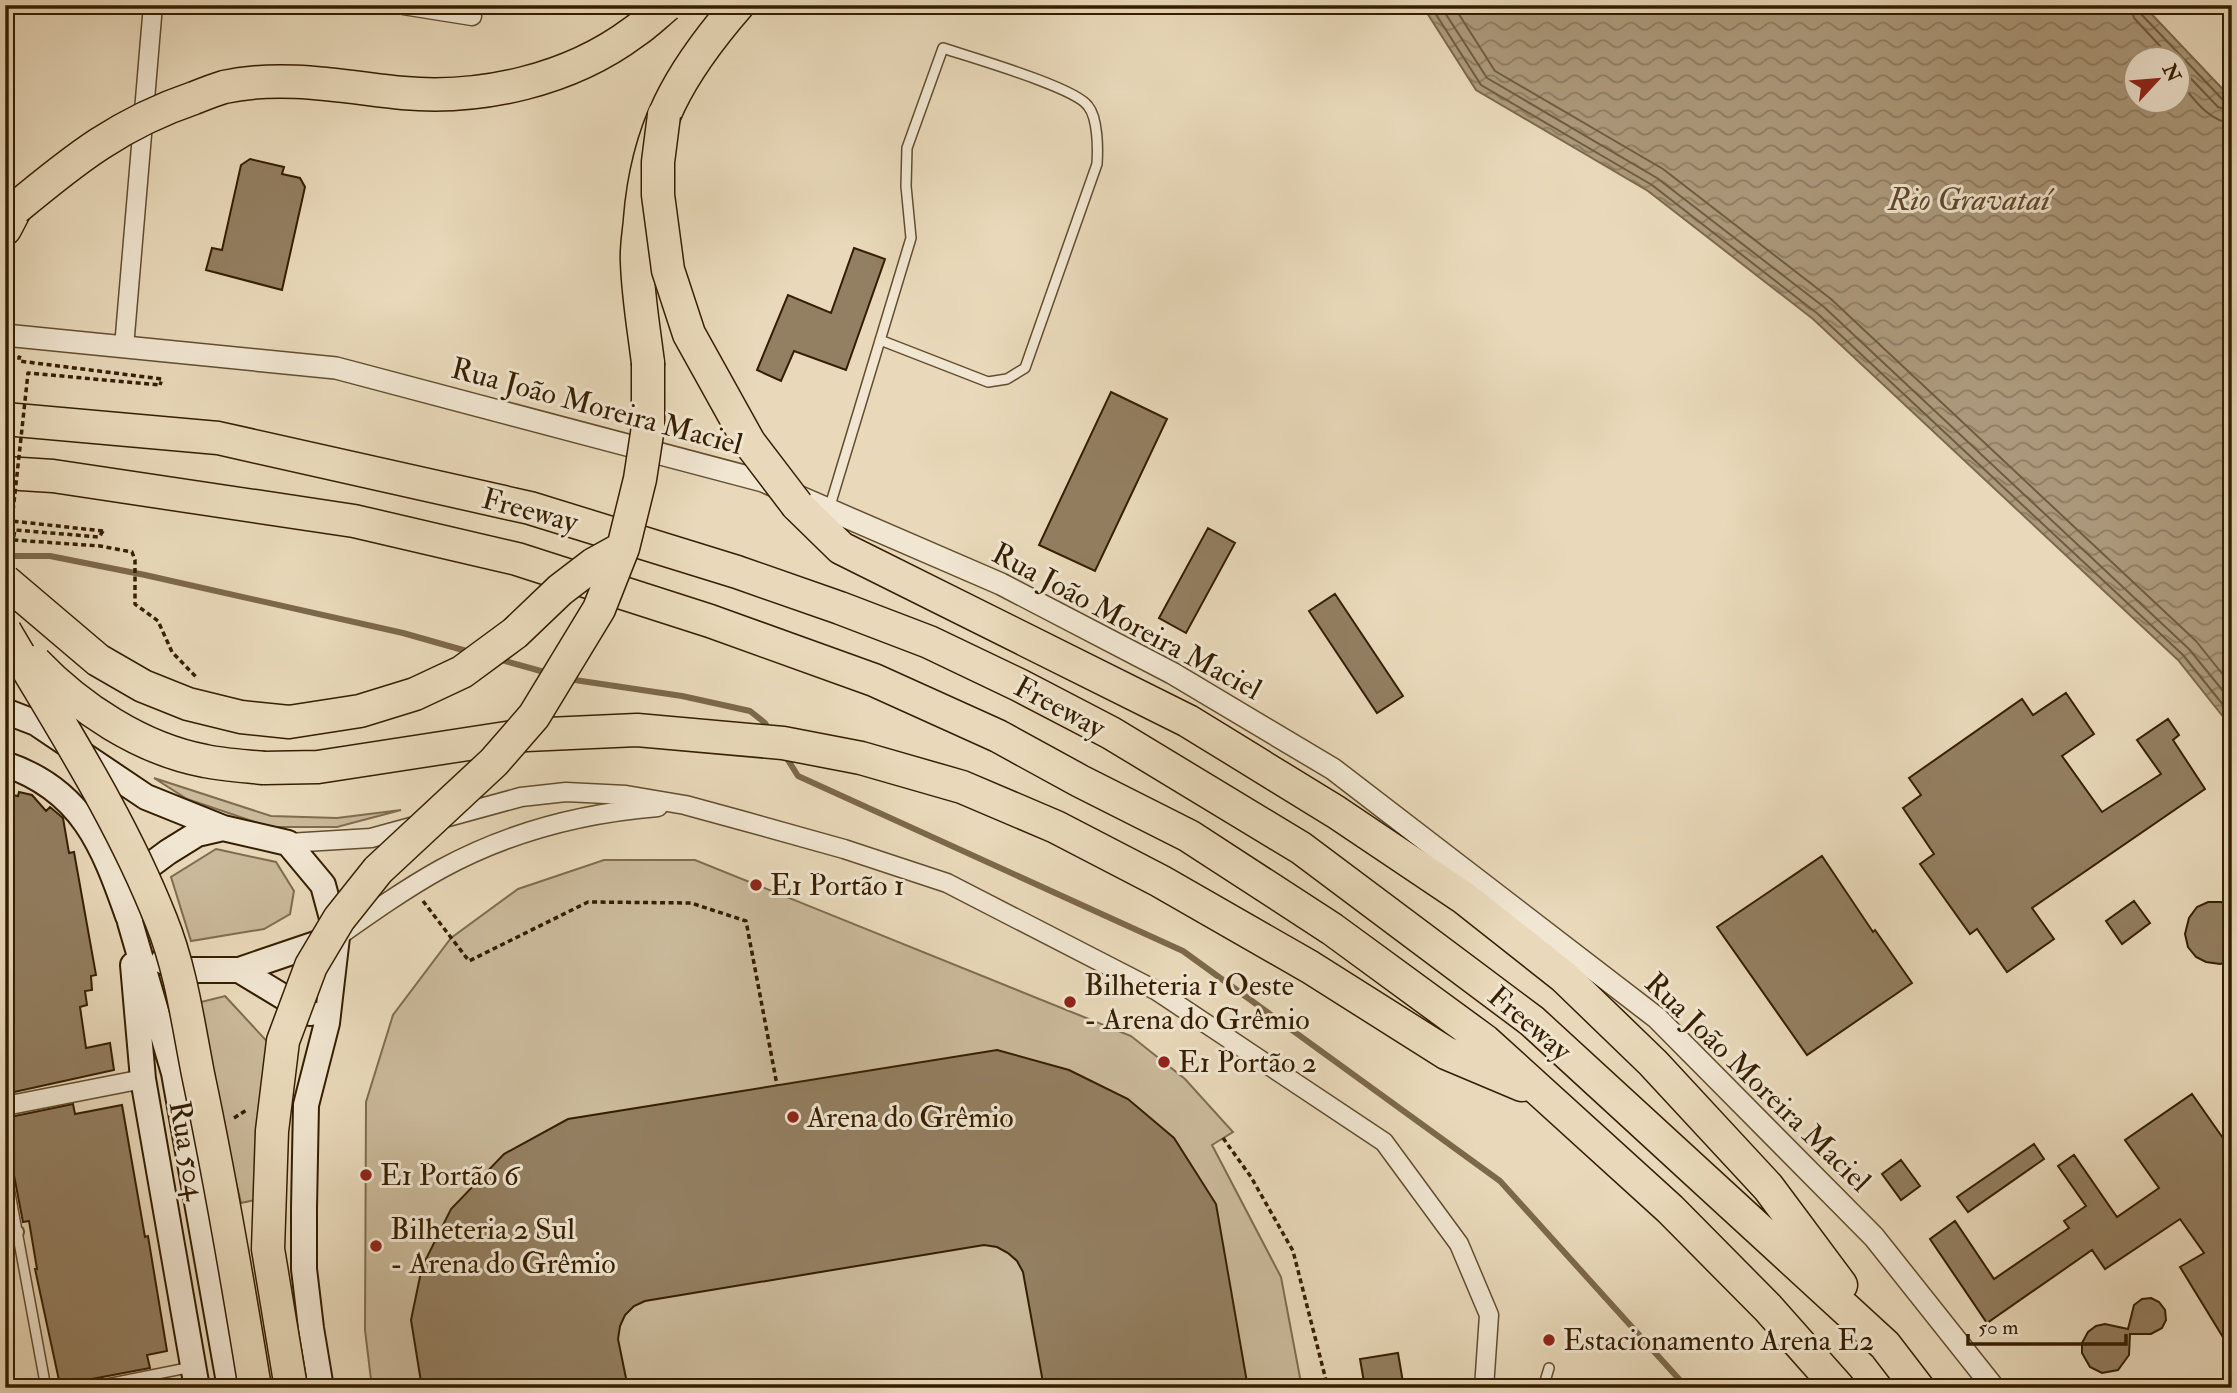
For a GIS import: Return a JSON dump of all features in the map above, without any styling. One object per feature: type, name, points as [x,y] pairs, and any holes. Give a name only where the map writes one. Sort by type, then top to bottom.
[{"type":"highway","points":[[9,218],[78,157],[120,130],[162,109],[224,88],[276,82],[448,95],[486,91],[562,71],[599,54],[633,33],[667,5]]},
{"type":"highway","points":[[291,1388],[268,1249],[272,1130],[283,1041],[311,966],[339,919],[378,870],[494,762],[534,716],[599,609],[623,548],[640,479],[648,427],[648,363],[636,260],[648,159],[675,89],[699,51],[738,5]]},
{"type":"highway","points":[[664,115],[658,162],[658,195],[668,270],[689,334],[748,442],[797,505],[841,548],[1188,721],[1336,812],[1464,898],[1564,977],[1653,1063],[1768,1187],[1885,1345]]},
{"type":"highway","name":"Freeway","points":[[5,419],[218,438],[530,508],[737,572],[840,608],[929,642],[1019,685],[1111,733],[1301,848],[1532,1021],[1885,1345],[1918,1388]]},
{"type":"highway","name":"Freeway","points":[[5,473],[54,476],[354,521],[517,559],[710,621],[874,680],[998,736],[1189,836],[1343,937],[1485,1041],[1670,1209],[1768,1308],[1839,1388]]},
{"type":"highway","points":[[5,581],[98,660],[143,686],[188,704],[241,717],[289,722],[360,711],[415,695],[462,672],[515,632],[560,590],[594,564],[623,548]]},
{"type":"highway","points":[[5,630],[42,670],[78,701],[158,747],[204,761],[264,768],[318,767],[526,735],[637,730],[783,743],[861,758],[962,787],[1056,827],[1160,881],[1310,967],[1446,1053],[1545,1095]]},
{"type":"highway","points":[[5,630],[99,790],[162,921],[176,966],[201,1085],[234,1257],[255,1388]]},
{"type":"main road","points":[[5,711],[36,723],[146,797],[223,828],[288,843],[323,885],[337,937],[327,1023],[306,1105],[304,1197],[304,1269],[321,1388]]},
{"type":"main road","points":[[5,764],[30,772],[69,800],[95,836],[114,875],[174,1073],[230,1388]]},
{"type":"main road","points":[[223,828],[197,834],[145,869],[132,893],[130,922],[149,950],[168,964],[190,970],[239,970],[337,937]]},
{"type":"main road","name":"Rua 504","points":[[130,922],[135,1010],[143,1079],[195,1377]]},
{"type":"main road","points":[[239,970],[327,1023]]},
{"type":"street","points":[[124,347],[153,5]]},
{"type":"street","points":[[403,5],[471,16]]},
{"type":"street","name":"Rua João Moreira Maciel","points":[[5,335],[336,368],[764,481],[1001,584],[1171,673],[1333,769],[1657,1018],[1874,1237],[1994,1388]]},
{"type":"street","points":[[288,843],[371,838],[521,797],[566,792],[626,795],[685,805],[844,849],[947,883],[1157,991],[1384,1142],[1460,1244],[1489,1315],[1484,1388]]},
{"type":"street","points":[[337,937],[444,867],[500,842],[555,824],[629,809],[685,805]]},
{"type":"street","points":[[5,1106],[143,1079]]},
{"type":"lane","points":[[828,510],[911,238],[906,186],[907,148],[943,48],[1068,91],[1089,106],[1098,137],[1097,164],[1026,368],[1007,379],[988,382],[880,340]]},
{"type":"lane","points":[[5,1166],[11,1233],[46,1388]]},
{"type":"lane","points":[[1543,1388],[1549,1368]]},
{"type":"lane","points":[[87,1388],[195,1377]]},
{"type":"path","points":[[124,347],[122,367],[19,357],[19,361],[162,379],[160,385],[28,373],[12,522],[103,531],[99,537],[15,530],[13,540],[100,546],[132,552],[135,560],[135,587]]},
{"type":"path","points":[[412,886],[469,961],[588,902],[691,903],[746,921],[778,1085]]},
{"type":"path","points":[[1223,1138],[1251,1177],[1293,1251],[1328,1388]]},
{"type":"shaded area","points":[[154,778],[271,816],[337,818],[401,810],[337,827],[270,827],[187,799]]},
{"type":"shaded area","points":[[216,849],[276,862],[294,891],[290,914],[264,929],[191,941],[171,877]]},
{"type":"shaded area","name":"Arena do Grêmio","points":[[604,860],[695,860],[1131,1036],[1185,1079],[1233,1132],[1212,1145],[1281,1277],[1302,1388],[372,1388],[365,1330],[366,1102],[393,1015],[451,938],[518,889]]},
{"type":"shaded area","points":[[225,996],[274,1049],[268,1197],[241,1203],[193,1004]]},
{"type":"water","name":"Rio Gravataí","points":[[1422,5],[2143,5],[2182,46],[2122,46],[2122,116],[2192,116],[2192,57],[2232,99],[2232,728],[2178,660],[1813,319],[1648,191],[1476,90]]},
{"type":"building","points":[[250,159],[284,167],[282,174],[300,178],[305,187],[282,290],[206,270],[212,248],[222,250],[241,165]]},
{"type":"building","points":[[854,248],[885,259],[846,370],[794,351],[781,381],[757,370],[788,295],[831,313]]},
{"type":"building","points":[[1111,392],[1167,419],[1095,571],[1039,545]]},
{"type":"building","points":[[1208,528],[1235,543],[1186,633],[1159,618]]},
{"type":"building","points":[[1335,594],[1403,696],[1377,713],[1309,611]]},
{"type":"building","points":[[2066,693],[2094,734],[2062,756],[2102,812],[2161,774],[2137,740],[2168,719],[2179,735],[2173,740],[2205,789],[2032,908],[2054,939],[2007,972],[1977,929],[1970,934],[1920,864],[1934,854],[1903,808],[1921,795],[1909,778],[2022,699],[2033,715]]},
{"type":"building","points":[[19,792],[32,795],[46,811],[50,807],[63,818],[69,853],[74,852],[96,975],[91,976],[92,990],[85,991],[87,1005],[80,1007],[86,1048],[110,1043],[114,1070],[5,1094],[5,794],[18,796]]},
{"type":"building","points":[[1822,856],[1873,932],[1875,930],[1912,983],[1807,1055],[1717,927]]},
{"type":"building","points":[[2134,901],[2150,923],[2122,944],[2106,921]]},
{"type":"building","points":[[2208,902],[2232,905],[2232,961],[2220,964],[2206,962],[2196,957],[2188,947],[2185,934],[2189,918],[2197,907]]},
{"type":"building","name":"Arena do Grêmio","points":[[997,1050],[1069,1070],[1128,1099],[1174,1138],[1216,1204],[1248,1388],[1044,1388],[1023,1272],[1017,1261],[1008,1253],[997,1247],[984,1245],[645,1301],[634,1306],[625,1315],[620,1326],[618,1339],[628,1388],[422,1388],[411,1320],[422,1267],[451,1209],[504,1154],[568,1119]]},
{"type":"building","points":[[2192,1094],[2232,1151],[2232,1352],[2180,1267],[2204,1253],[2180,1219],[2105,1269],[2092,1250],[1987,1323],[1930,1239],[1955,1221],[1994,1279],[2069,1228],[2064,1221],[2086,1206],[2058,1166],[2074,1155],[2117,1217],[2159,1188],[2125,1140]]},
{"type":"building","points":[[73,1104],[75,1114],[122,1105],[167,1351],[147,1355],[150,1368],[60,1385],[35,1269],[29,1221],[23,1222],[12,1165],[5,1159],[5,1125],[11,1124],[10,1117]]},
{"type":"building","points":[[2034,1144],[2044,1159],[1968,1212],[1957,1197]]},
{"type":"building","points":[[1901,1160],[1920,1186],[1901,1200],[1882,1174]]},
{"type":"building","points":[[2151,1298],[2159,1302],[2165,1310],[2166,1320],[2162,1328],[2151,1334],[2130,1334],[2129,1355],[2118,1370],[2102,1373],[2090,1367],[2082,1353],[2082,1343],[2088,1332],[2105,1324],[2128,1329],[2134,1305],[2142,1299]]},
{"type":"building","points":[[1398,1353],[1404,1388],[1365,1388],[1360,1359]]},
{"type":"waterway","points":[[5,556],[50,556],[145,575],[403,633],[470,652]]},
{"type":"waterway","points":[[498,659],[548,673]]},
{"type":"waterway","points":[[568,679],[682,696],[750,711],[765,723],[770,731]]},
{"type":"waterway","points":[[783,752],[798,776],[1183,951],[1500,1181],[1687,1388]]},
{"type":"place","name":"E1 Portão 1","points":[[756,885]]},
{"type":"place","name":"Bilheteria 1 Oeste - Arena do Grêmio","points":[[1070,1002]]},
{"type":"place","name":"E1 Portão 2","points":[[1164,1062]]},
{"type":"place","name":"Arena do Grêmio","points":[[793,1117]]},
{"type":"place","name":"E1 Portão 6","points":[[366,1175]]},
{"type":"place","name":"Bilheteria 2 Sul - Arena do Grêmio","points":[[376,1246]]},
{"type":"place","name":"Estacionamento Arena E2","points":[[1549,1340]]}]
